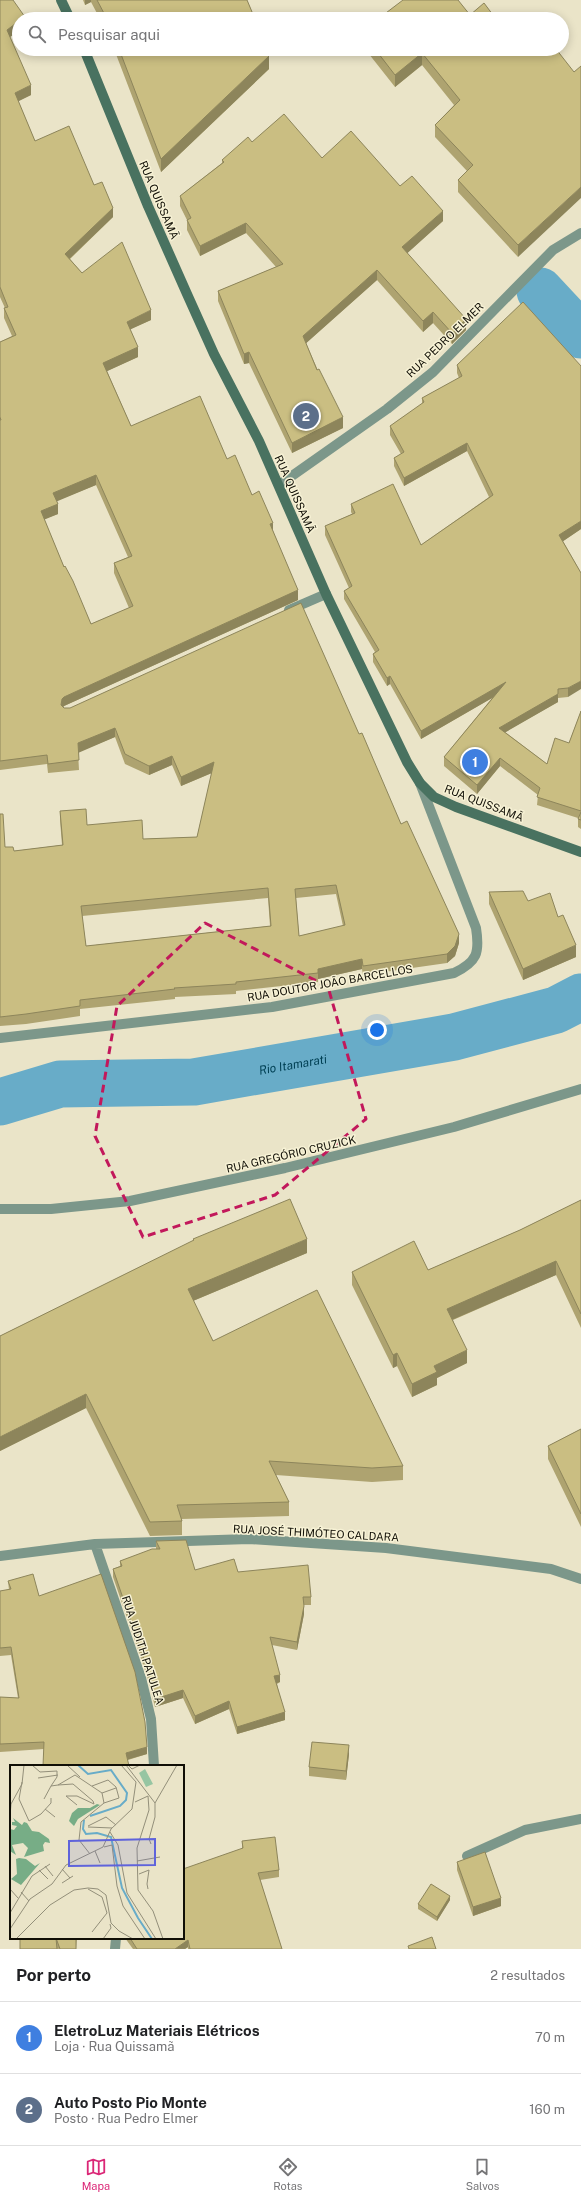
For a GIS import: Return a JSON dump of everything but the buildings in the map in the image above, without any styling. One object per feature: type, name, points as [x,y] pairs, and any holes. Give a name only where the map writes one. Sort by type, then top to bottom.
[{"type":"street","points":[[61,0],[67,12]]},
{"type":"street","name":"RUA QUISSAMÃ","points":[[87,56],[148,206],[187,294],[279,485],[326,594],[374,696],[407,762],[420,783],[434,797],[456,807],[581,852]]},
{"type":"street","name":"RUA PEDRO ELMER","points":[[279,485],[387,409],[433,372],[553,250],[581,233]]},
{"type":"street","points":[[282,614],[326,594]]},
{"type":"street","name":"RUA DOUTOR JOÃO BARCELLOS","points":[[0,1038],[272,1007],[454,973],[465,968],[473,961],[478,952],[476,928],[420,783]]},
{"type":"street","name":"RUA GREGÓRIO CRUZICK","points":[[0,1209],[51,1209],[130,1201],[285,1168],[454,1127],[581,1089]]},
{"type":"street","name":"RUA JOSÉ THIMÓTEO CALDARA","points":[[0,1556],[95,1544],[249,1540],[386,1548],[550,1569],[581,1579]]},
{"type":"street","name":"RUA JUDITH PATULEA","points":[[95,1544],[141,1678],[152,1719],[154,1765]]},
{"type":"street","points":[[466,1856],[525,1830],[581,1818]]},
{"type":"street","points":[[115,1949],[116,1939]]},
{"type":"highlighted area","points":[[205,923],[328,987],[366,1119],[275,1195],[143,1237],[95,1136],[117,1006]]},
{"type":"waterway","name":"Rio Itamarati","points":[[540,291],[581,335]]},
{"type":"waterway","name":"Rio Itamarati","points":[[0,1102],[60,1084],[194,1082],[454,1037],[556,1010],[581,997]]},
{"type":"place","name":"Auto Posto Pio Monte","points":[[306,416]]},
{"type":"place","name":"EletroLuz Materiais Elétricos","points":[[475,762]]}]
